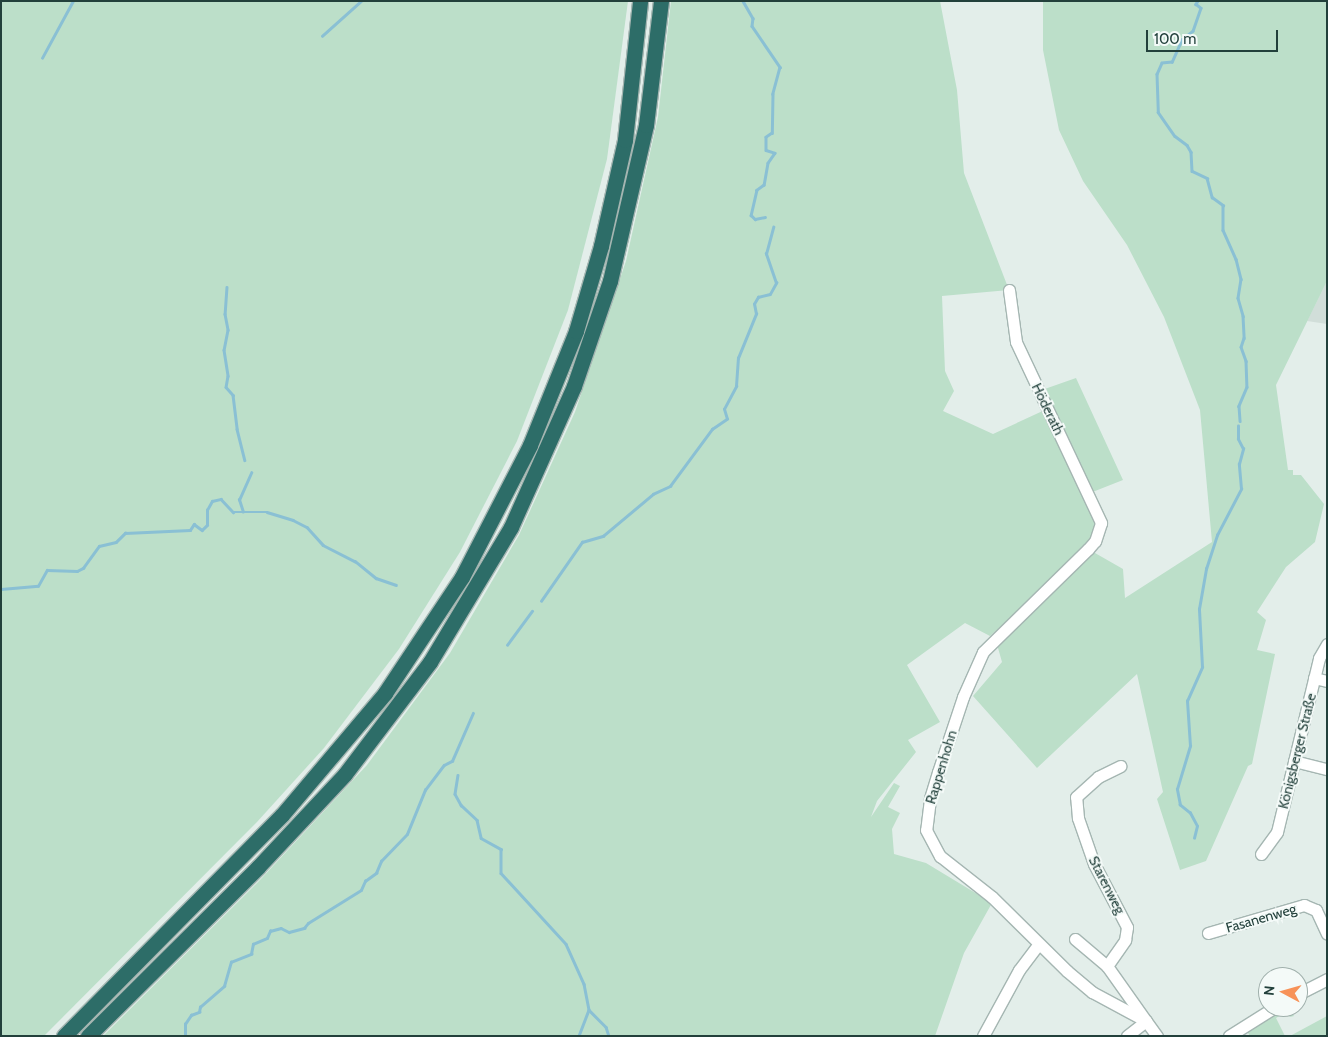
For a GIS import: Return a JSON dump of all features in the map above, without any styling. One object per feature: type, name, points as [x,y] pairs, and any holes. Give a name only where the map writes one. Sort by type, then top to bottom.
[{"type":"highway","points":[[64,1036],[282,815],[385,692],[462,577],[530,445],[576,331],[601,246],[625,140],[640,1]]},
{"type":"highway","points":[[88,1036],[265,860],[344,774],[430,662],[506,536],[557,429],[610,281],[644,135],[661,1]]},
{"type":"street","name":"Höderath","points":[[1009,290],[1016,342],[1101,523]]},
{"type":"street","name":"Rappenhohn","points":[[1101,523],[1095,541],[1088,549],[984,652],[963,697],[926,820],[928,838],[940,856],[992,897],[1038,944],[1092,992],[1146,1021]]},
{"type":"street","name":"Königsberger Straße","points":[[1261,854],[1277,832],[1314,678],[1327,644]]},
{"type":"street","points":[[1314,678],[1327,681]]},
{"type":"street","points":[[1294,761],[1327,769]]},
{"type":"street","name":"Starenweg","points":[[1108,966],[1125,940],[1126,927],[1099,877],[1090,845],[1078,818],[1076,798],[1098,777],[1121,766]]},
{"type":"street","name":"Fasanenweg","points":[[1208,933],[1304,905],[1311,905],[1316,910],[1327,934]]},
{"type":"street","points":[[1075,939],[1108,966]]},
{"type":"street","points":[[983,1036],[1019,970],[1038,944]]},
{"type":"street","name":"Rappenhohn","points":[[1108,966],[1157,1036]]},
{"type":"street","points":[[1308,988],[1327,978]]},
{"type":"street","points":[[1229,1036],[1259,1017]]},
{"type":"street","points":[[1127,1036],[1146,1021]]},
{"type":"shaded area","points":[[1327,281],[1327,324],[1307,321]]},
{"type":"green space","points":[[1,1],[628,1],[607,159],[568,310],[517,441],[460,552],[399,649],[324,748],[257,822],[44,1036],[1,1036]]},
{"type":"green space","points":[[671,1],[940,1],[957,90],[964,173],[1009,290],[942,296],[945,371],[954,391],[943,411],[993,434],[1047,409],[1039,391],[1076,378],[1123,480],[1090,493],[1101,523],[1088,549],[1123,569],[1125,598],[1212,542],[1200,410],[1164,317],[1127,245],[1083,181],[1059,130],[1043,50],[1043,1],[1327,1],[1327,281],[1276,385],[1288,470],[1293,470],[1293,475],[1301,475],[1324,504],[1315,542],[1286,567],[1257,612],[1266,620],[1257,650],[1275,654],[1252,764],[1248,766],[1206,861],[1180,870],[1157,799],[1163,792],[1137,674],[1037,768],[973,696],[1002,662],[996,641],[1030,600],[990,636],[965,623],[907,665],[940,722],[908,740],[916,752],[877,801],[871,817],[894,783],[900,786],[888,807],[900,813],[892,829],[894,854],[926,863],[992,903],[964,953],[935,1036],[103,1036],[259,881],[367,765],[450,653],[519,535],[575,412],[626,261],[658,117]]},
{"type":"green space","points":[[1327,1016],[1327,1036],[1290,1036]]},
{"type":"green space","points":[[1267,1017],[1278,1017],[1276,1018],[1285,1036],[1250,1036],[1246,1030]]},
{"type":"waterway","points":[[42,58],[73,1]]},
{"type":"waterway","points":[[322,36],[361,1]]},
{"type":"waterway","points":[[743,1],[753,18],[752,26],[780,67],[773,94],[772,133],[766,137],[766,150],[775,153],[768,163],[764,185],[757,190],[751,215],[755,219],[765,217]]},
{"type":"waterway","points":[[1198,1],[1196,4],[1201,8],[1193,31],[1182,40],[1172,62],[1162,63],[1157,74],[1158,112],[1175,136],[1187,145],[1191,152],[1192,171],[1207,178],[1212,197],[1223,205],[1223,230],[1236,259],[1241,279],[1238,298],[1243,316],[1244,338],[1241,347],[1246,361],[1247,387],[1239,406],[1240,421]]},
{"type":"waterway","points":[[541,601],[582,542],[603,536],[653,494],[670,486],[712,429],[727,419],[724,409],[736,386],[738,358],[756,314],[754,304],[758,297],[770,294],[776,283],[766,254],[773,227]]},
{"type":"waterway","points":[[227,287],[225,314],[228,330],[224,350],[228,376],[226,387],[233,395],[237,429],[245,460]]},
{"type":"waterway","points":[[1194,838],[1197,826],[1190,813],[1180,805],[1177,789],[1190,746],[1187,701],[1202,667],[1199,609],[1206,569],[1217,535],[1241,489],[1239,464],[1243,449],[1238,439],[1238,426]]},
{"type":"waterway","points":[[243,512],[239,500],[251,473]]},
{"type":"waterway","points":[[1,589],[38,586],[47,570],[77,571],[83,568],[99,546],[116,542],[125,533],[190,530],[194,524],[202,530],[207,525],[207,510],[212,501],[221,499],[233,512],[267,512],[293,520],[307,527],[323,545],[355,561],[376,578],[396,585]]},
{"type":"waterway","points":[[507,645],[532,611]]},
{"type":"waterway","points":[[185,1036],[185,1024],[191,1015],[199,1012],[200,1007],[224,986],[231,962],[251,954],[253,944],[267,938],[270,931],[281,928],[289,932],[304,928],[308,923],[361,890],[365,881],[376,873],[381,861],[407,834],[425,790],[444,765],[452,761],[473,713]]},
{"type":"waterway","points":[[458,775],[455,794],[461,805],[477,820],[481,838],[501,849],[501,873],[566,944],[584,984],[589,1010],[579,1036]]},
{"type":"waterway","points":[[589,1010],[606,1027],[609,1036]]}]
